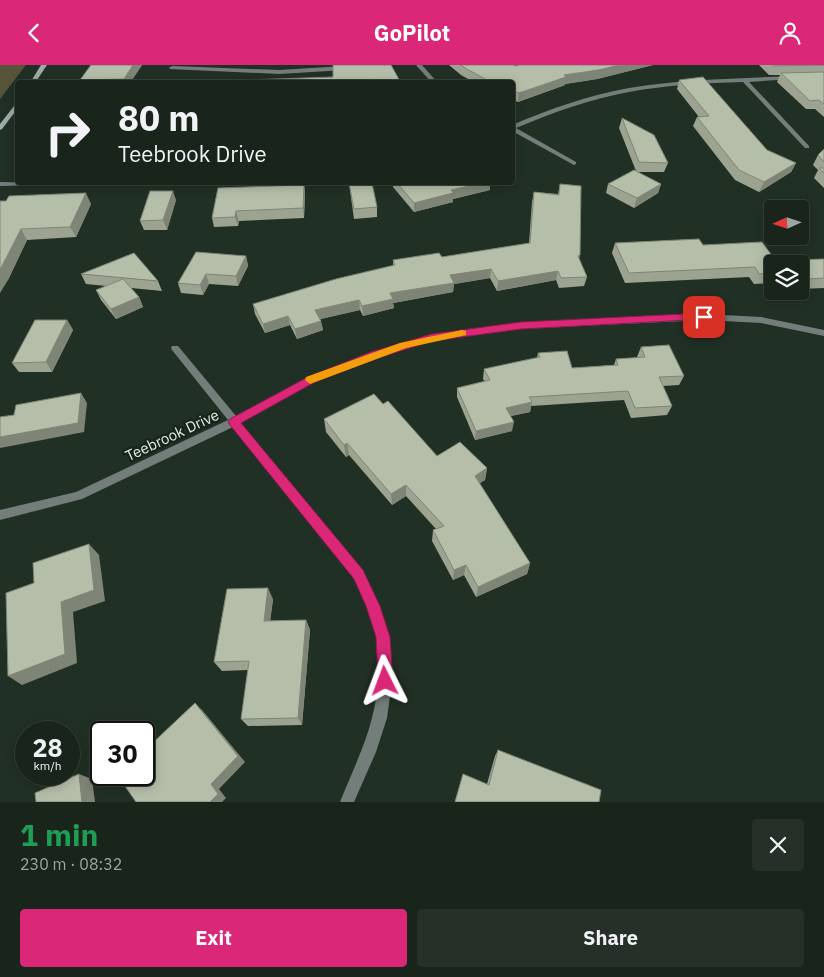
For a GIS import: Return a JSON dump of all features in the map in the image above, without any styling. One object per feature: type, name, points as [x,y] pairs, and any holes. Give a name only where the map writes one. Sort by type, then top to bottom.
[{"type":"street","points":[[34,80],[44,65]]},
{"type":"street","points":[[419,65],[433,80]]},
{"type":"street","points":[[172,68],[279,72],[348,68]]},
{"type":"street","points":[[515,127],[569,106],[630,90],[685,84],[797,78]]},
{"type":"street","points":[[744,80],[807,147]]},
{"type":"street","points":[[0,128],[15,107]]},
{"type":"street","points":[[515,130],[574,163]]},
{"type":"street","points":[[0,184],[15,184]]},
{"type":"street","name":"Teebrook Drive","points":[[0,515],[78,496],[234,422],[280,396],[343,366],[404,345],[432,338],[477,331],[563,323],[704,317],[761,320],[824,333]]},
{"type":"street","points":[[175,348],[359,575],[373,606],[383,637],[385,681],[380,718],[369,752],[347,802]]},
{"type":"shaded area","points":[[0,65],[26,65],[0,99]]},
{"type":"building","points":[[91,65],[133,65],[124,79],[80,80]]},
{"type":"building","points":[[333,65],[391,65],[399,80],[247,80],[333,77]]},
{"type":"building","points":[[460,65],[620,65],[564,75],[566,77],[519,93],[515,91],[515,80],[487,80]]},
{"type":"building","points":[[772,65],[824,65],[773,66]]},
{"type":"building","points":[[824,72],[824,104],[819,100],[810,101],[781,73]]},
{"type":"building","points":[[703,77],[767,150],[796,163],[764,182],[739,170],[697,117],[709,116],[679,80]]},
{"type":"building","points":[[622,118],[654,135],[668,163],[639,162]]},
{"type":"building","points":[[824,149],[824,162],[818,155]]},
{"type":"building","points":[[634,170],[661,184],[637,198],[608,184]]},
{"type":"building","points":[[560,184],[581,186],[580,255],[578,256],[587,277],[561,278],[558,271],[498,281],[491,269],[450,275],[454,283],[390,293],[393,299],[362,306],[359,300],[315,310],[321,321],[295,329],[288,316],[263,324],[253,304],[336,279],[395,265],[393,260],[439,253],[442,257],[530,243],[534,192],[559,195]]},
{"type":"building","points":[[304,185],[303,208],[236,211],[235,217],[212,218],[218,188]]},
{"type":"building","points":[[349,185],[372,185],[377,207],[354,209]]},
{"type":"building","points":[[399,185],[474,185],[451,190],[453,193],[414,203]]},
{"type":"building","points":[[150,191],[173,191],[163,220],[140,221]]},
{"type":"building","points":[[86,193],[70,227],[21,229],[0,270],[0,201],[6,201],[9,196]]},
{"type":"building","points":[[699,239],[703,245],[762,242],[771,255],[764,255],[764,274],[759,274],[755,267],[629,273],[615,243]]},
{"type":"building","points":[[196,252],[246,256],[236,276],[206,274],[200,285],[178,283]]},
{"type":"building","points":[[134,253],[158,281],[81,274]]},
{"type":"building","points":[[809,259],[824,259],[824,278],[809,279]]},
{"type":"building","points":[[123,279],[139,297],[111,309],[96,290]]},
{"type":"building","points":[[35,320],[67,320],[46,362],[12,363]]},
{"type":"building","points":[[669,345],[684,376],[659,377],[672,406],[635,408],[628,391],[529,397],[532,402],[506,408],[514,422],[476,431],[457,388],[490,380],[484,369],[540,357],[538,353],[567,351],[572,368],[618,365],[616,359],[645,357],[641,347]]},
{"type":"building","points":[[81,393],[78,423],[0,437],[0,417],[14,415],[16,405]]},
{"type":"building","points":[[374,394],[383,404],[388,401],[437,456],[460,442],[487,468],[475,476],[530,563],[478,587],[466,565],[454,570],[433,530],[444,526],[406,485],[391,494],[347,443],[344,445],[324,419]]},
{"type":"building","points":[[89,544],[94,590],[61,602],[65,654],[8,676],[6,593],[34,583],[33,563]]},
{"type":"building","points":[[268,588],[264,621],[306,620],[298,718],[241,719],[249,661],[214,662],[227,589]]},
{"type":"building","points":[[195,703],[238,756],[211,784],[218,794],[210,802],[136,802],[125,786],[155,786],[155,741]]},
{"type":"building","points":[[498,750],[601,790],[599,802],[455,802],[463,774],[489,785]]},
{"type":"building","points":[[80,783],[82,802],[36,802],[35,793],[51,786],[80,786]]},
{"type":"slow traffic","points":[[310,380],[343,366],[404,345],[462,333]]},
{"type":"route","points":[[385,681],[383,637],[373,606],[359,575],[234,422],[311,379],[374,355],[432,338],[521,326],[606,320],[704,317]]}]
